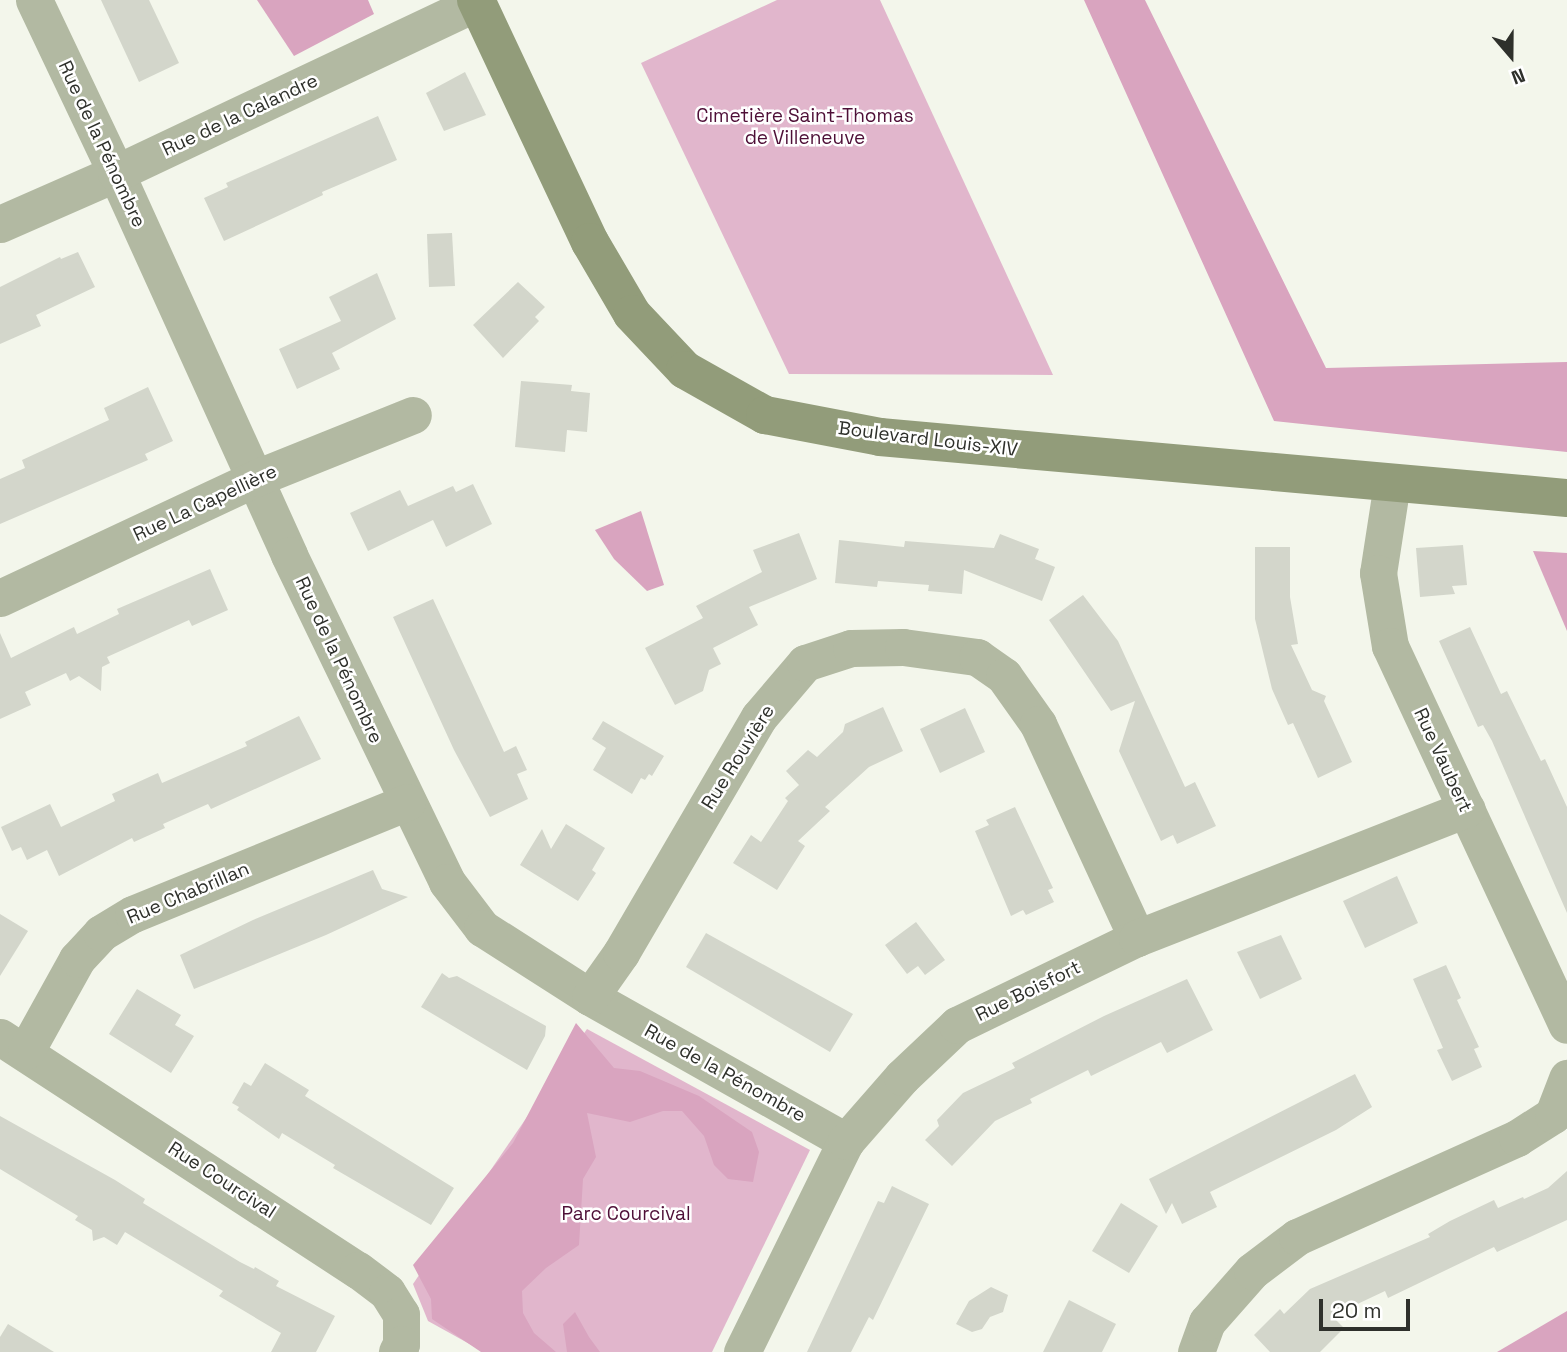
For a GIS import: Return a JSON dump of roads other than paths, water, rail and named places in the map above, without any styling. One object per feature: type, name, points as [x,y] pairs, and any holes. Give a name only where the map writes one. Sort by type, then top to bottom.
[{"type":"main road","name":"Boulevard Louis-XIV","points":[[477,1],[590,242],[632,314],[685,370],[765,415],[880,437],[1567,498]]},
{"type":"street","name":"Rue de la Pénombre","points":[[34,0],[407,802],[447,881],[482,928],[590,997],[846,1141]]},
{"type":"street","name":"Rue de la Calandre","points":[[0,224],[116,173],[477,1]]},
{"type":"street","name":"Rue La Capellière","points":[[0,598],[256,478],[413,415]]},
{"type":"street","name":"Rue Vaubert","points":[[1392,482],[1378,573],[1390,646],[1567,1025]]},
{"type":"street","name":"Rue Rouvière","points":[[590,997],[621,953],[760,717],[805,663],[851,649],[903,647],[977,657],[1004,676],[1038,724],[1137,938]]},
{"type":"street","name":"Rue Chabrillan","points":[[13,1044],[77,959],[101,933],[133,914],[407,802]]},
{"type":"street","name":"Rue Boisfort","points":[[742,1352],[846,1141],[902,1077],[957,1025],[1137,938],[1466,810]]},
{"type":"street","name":"Rue Courcival","points":[[13,1044],[387,1292],[401,1314],[401,1344],[397,1352]]},
{"type":"street","points":[[1196,1352],[1207,1322],[1252,1271],[1297,1237],[1517,1138],[1553,1115],[1567,1078]]},
{"type":"park label","name":"Cimetière Saint-Thomas de Villeneuve","points":[[805,127]]},
{"type":"park label","name":"Parc Courcival","points":[[626,1214]]}]
